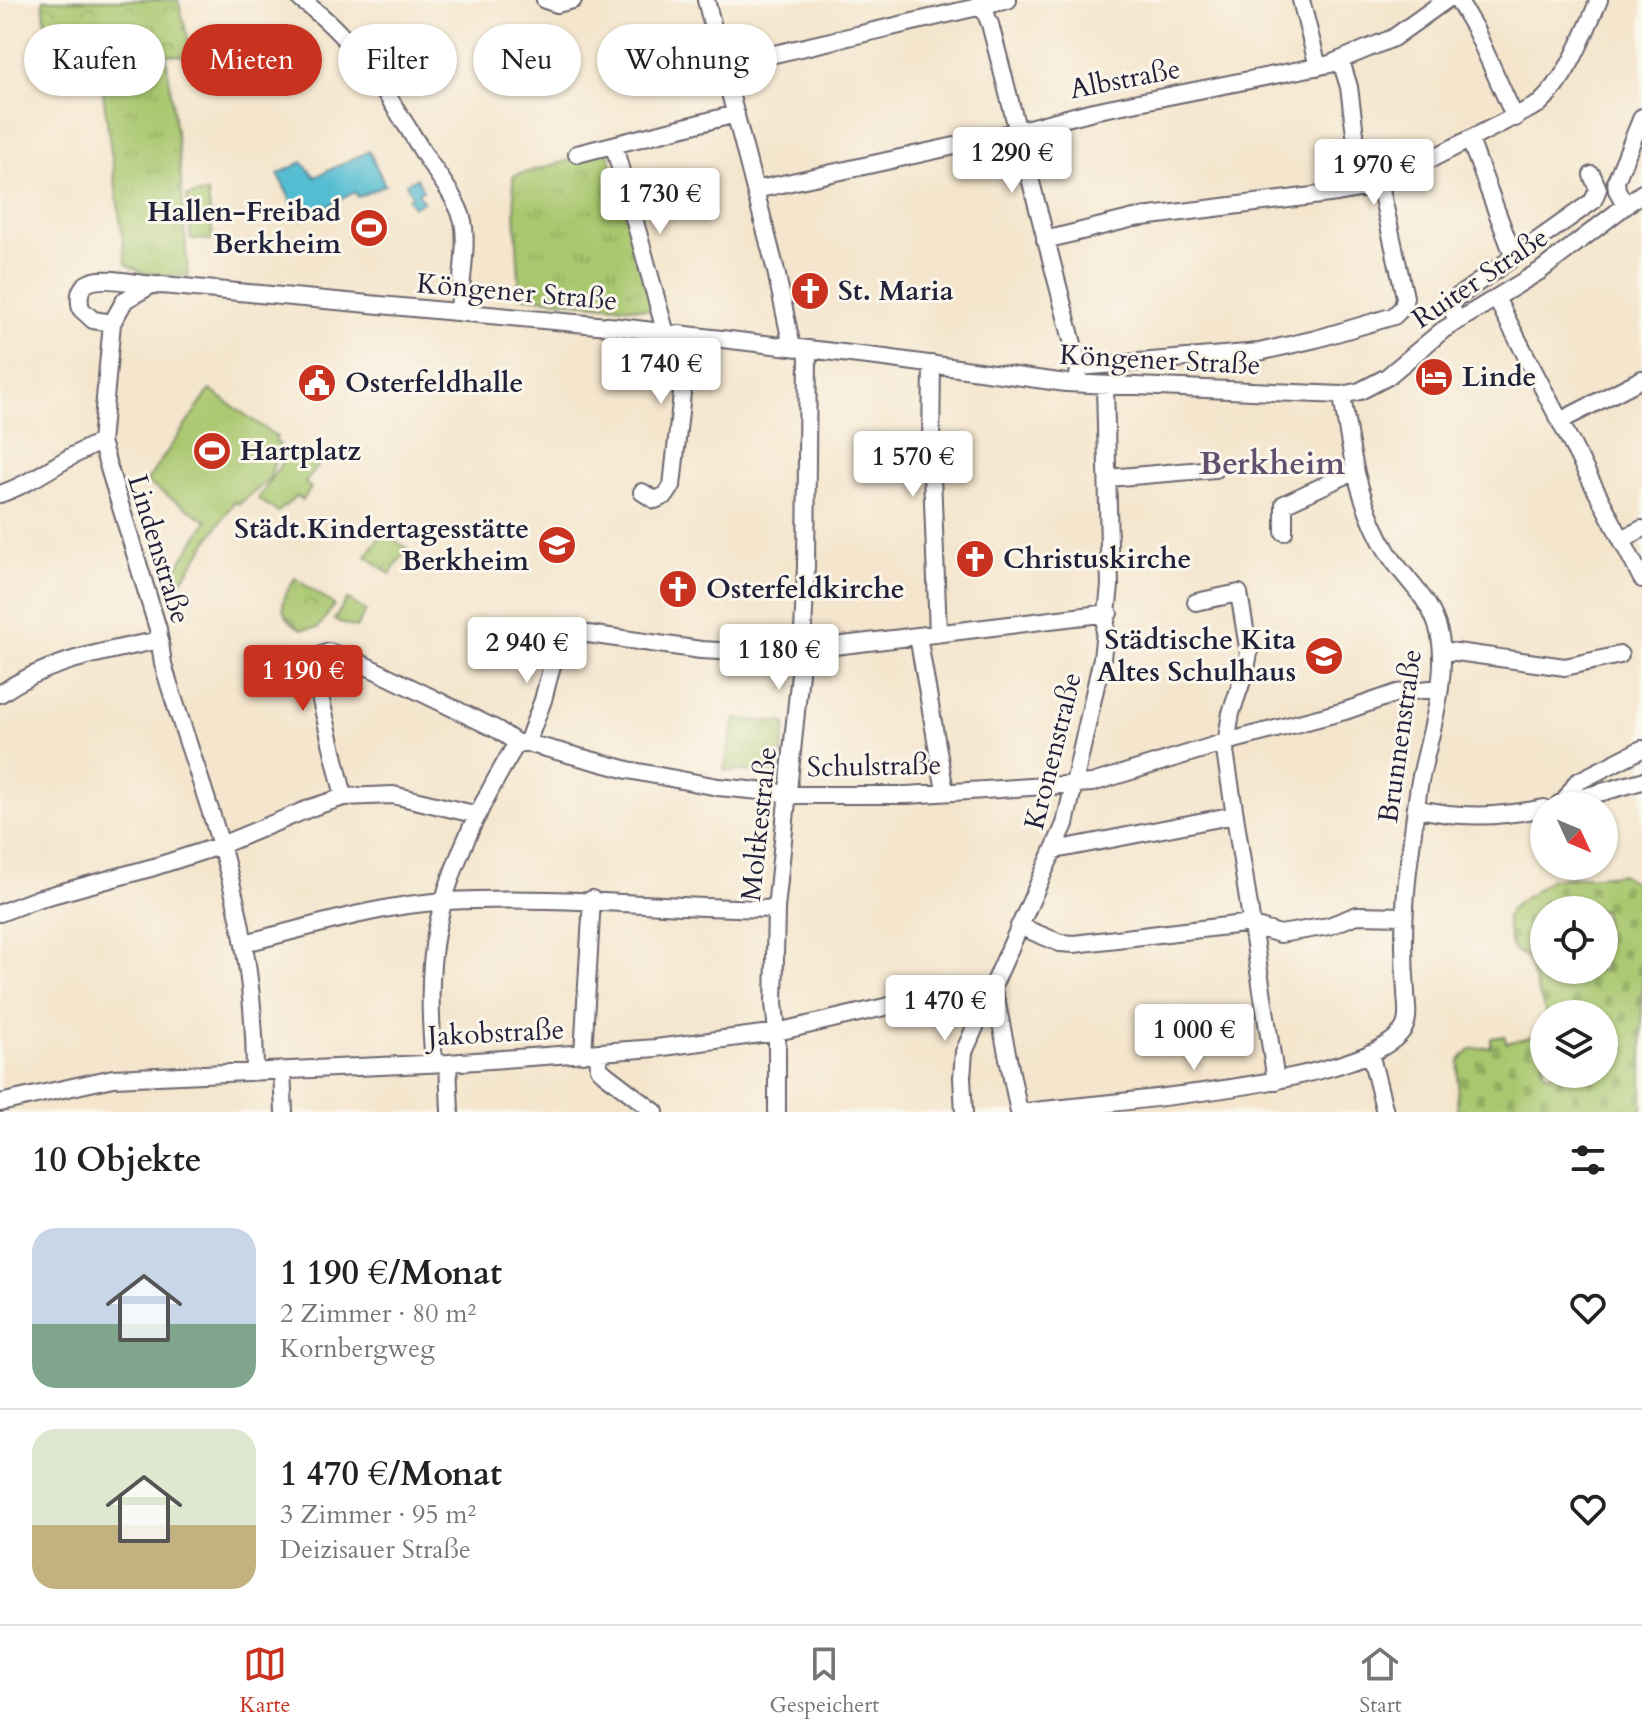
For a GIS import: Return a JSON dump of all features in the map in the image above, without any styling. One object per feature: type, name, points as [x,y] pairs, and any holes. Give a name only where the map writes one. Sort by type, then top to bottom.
[{"type":"street","points":[[301,0],[336,29],[373,74],[460,212],[464,235],[459,312]]},
{"type":"street","points":[[545,0],[557,4],[573,0]]},
{"type":"street","name":"Moltkestraße","points":[[706,0],[712,24]]},
{"type":"street","points":[[777,53],[982,3],[1008,0]]},
{"type":"street","points":[[1301,0],[1318,67]]},
{"type":"street","name":"Albstraße","points":[[755,190],[991,138],[1093,111],[1341,61],[1393,38],[1446,0]]},
{"type":"street","points":[[1458,0],[1475,29],[1515,118]]},
{"type":"street","points":[[1045,240],[1134,218],[1380,185],[1539,104],[1571,62],[1599,0]]},
{"type":"street","points":[[982,3],[990,24],[1078,376],[1259,352],[1394,316],[1406,300],[1380,185]]},
{"type":"street","points":[[1341,61],[1349,87],[1362,189]]},
{"type":"street","name":"Moltkestraße","points":[[731,96],[800,348],[806,567],[802,653],[776,909],[774,1003],[777,1112]]},
{"type":"street","points":[[577,154],[736,114]]},
{"type":"street","points":[[1626,206],[1617,190],[1616,181],[1642,117]]},
{"type":"street","points":[[1470,140],[1513,255]]},
{"type":"street","points":[[614,146],[666,334]]},
{"type":"street","points":[[1456,320],[1451,308],[1453,301],[1513,255],[1593,201],[1598,189],[1592,175]]},
{"type":"street","name":"Ruiter Straße","points":[[1342,395],[1360,391],[1387,377],[1456,320],[1540,271],[1642,193]]},
{"type":"street","name":"Köngener Straße","points":[[112,323],[93,320],[81,309],[79,299],[84,286],[93,280],[459,312],[932,364],[1078,376],[1105,386],[1342,395]]},
{"type":"street","points":[[112,323],[125,300],[148,287]]},
{"type":"street","points":[[1496,298],[1642,579]]},
{"type":"street","name":"Lindenstraße","points":[[112,323],[101,442],[219,846],[244,943],[253,1012],[255,1072]]},
{"type":"street","points":[[642,492],[655,500],[666,495],[672,486],[688,337]]},
{"type":"street","points":[[932,364],[931,448],[938,634]]},
{"type":"street","points":[[1560,421],[1642,379]]},
{"type":"street","name":"Kronenstraße","points":[[964,1112],[964,1052],[1055,850],[1074,784],[1102,658],[1109,613],[1105,386]]},
{"type":"street","name":"Brunnenstraße","points":[[1342,395],[1363,503],[1382,543],[1433,614],[1442,650],[1416,808],[1404,916],[1407,1017],[1403,1030],[1370,1053]]},
{"type":"street","points":[[8,492],[101,442]]},
{"type":"street","points":[[1108,478],[1215,469]]},
{"type":"street","points":[[1284,532],[1284,504],[1355,471]]},
{"type":"street","points":[[1622,539],[1642,529]]},
{"type":"street","points":[[1196,602],[1239,593],[1249,653],[1231,713],[1226,757],[1276,1081]]},
{"type":"street","points":[[450,1112],[430,1015],[436,931],[478,815],[522,743],[547,687],[563,632],[571,630],[630,642],[701,650],[791,655],[818,648],[1109,613]]},
{"type":"street","points":[[918,636],[945,791]]},
{"type":"street","points":[[0,694],[56,663],[160,640]]},
{"type":"street","points":[[1442,650],[1565,667],[1620,655]]},
{"type":"street","name":"Schulstraße","points":[[344,797],[313,667],[316,659],[333,652],[522,743],[658,777],[787,794],[868,796],[1092,783],[1226,742],[1345,711],[1397,693],[1438,688]]},
{"type":"street","points":[[1568,792],[1577,782],[1642,749]]},
{"type":"street","points":[[1602,792],[1642,781]]},
{"type":"street","points":[[0,913],[37,899],[219,846],[344,797],[393,795],[478,815]]},
{"type":"street","points":[[1416,808],[1470,817],[1530,811]]},
{"type":"street","points":[[1055,850],[1235,815]]},
{"type":"street","points":[[592,899],[590,1053],[604,1073],[655,1112]]},
{"type":"street","points":[[244,943],[368,911],[445,901],[592,899],[776,909]]},
{"type":"street","points":[[1019,926],[1067,945],[1253,925],[1280,934],[1329,926],[1357,915],[1404,916]]},
{"type":"street","points":[[992,989],[1019,1112]]},
{"type":"street","name":"Jakobstraße","points":[[0,1103],[101,1080],[441,1063],[656,1048],[777,1032],[921,998],[992,989]]},
{"type":"street","points":[[1025,1112],[1276,1081],[1315,1073],[1370,1053],[1385,1112]]},
{"type":"street","points":[[282,1071],[284,1112]]},
{"type":"green space","points":[[43,0],[178,0],[184,24],[181,24],[181,56],[165,54],[165,24],[45,24]]},
{"type":"green space","points":[[166,54],[179,155],[188,277],[144,273],[126,264],[104,96],[165,96]]},
{"type":"green space","points":[[608,152],[655,310],[520,296],[513,176]]},
{"type":"green space","points":[[208,193],[213,240],[191,239],[187,196]]},
{"type":"green space","name":"Hartplatz","points":[[210,390],[277,437],[275,441],[280,444],[269,480],[239,504],[234,502],[180,583],[171,577],[207,521],[146,482]]},
{"type":"green space","points":[[292,447],[319,465],[305,483],[311,488],[303,500],[297,496],[278,512],[258,499]]},
{"type":"green space","points":[[383,533],[407,548],[390,574],[366,556]]},
{"type":"green space","points":[[295,578],[334,605],[318,628],[301,629],[284,612],[284,599]]},
{"type":"green space","points":[[347,599],[366,611],[356,628],[334,620]]},
{"type":"green space","points":[[735,719],[786,723],[780,764],[776,764],[774,773],[724,770]]},
{"type":"green space","points":[[1618,874],[1621,874],[1642,887],[1642,1112],[1457,1112],[1459,1061],[1471,1049],[1491,1047],[1491,1038],[1505,1036],[1506,1043],[1530,1037],[1530,1088],[1618,1088],[1618,1000],[1541,1000],[1535,984],[1618,984],[1618,896],[1530,896],[1530,968],[1526,957],[1513,950],[1510,942],[1506,918],[1511,908],[1550,880],[1618,880]]},
{"type":"water","points":[[369,151],[385,185],[358,197],[355,192],[300,220],[278,174],[302,162],[315,177]]},
{"type":"water","points":[[417,178],[423,190],[418,192],[423,202],[413,207],[406,183]]},
{"type":"place","name":"Hallen-Freibad Berkheim","points":[[369,228]]},
{"type":"place","name":"St. Maria","points":[[810,291]]},
{"type":"place","name":"Linde","points":[[1434,377]]},
{"type":"place","name":"Osterfeldhalle","points":[[317,383]]},
{"type":"place","name":"Hartplatz","points":[[212,451]]},
{"type":"place","name":"Städt.Kindertagesstätte Berkheim","points":[[557,545]]},
{"type":"place","name":"Christuskirche","points":[[975,559]]},
{"type":"place","name":"Osterfeldkirche","points":[[678,589]]},
{"type":"place","name":"Städtische Kita Altes Schulhaus","points":[[1324,656]]},
{"type":"district","name":"Berkheim","points":[[1272,464]]}]
